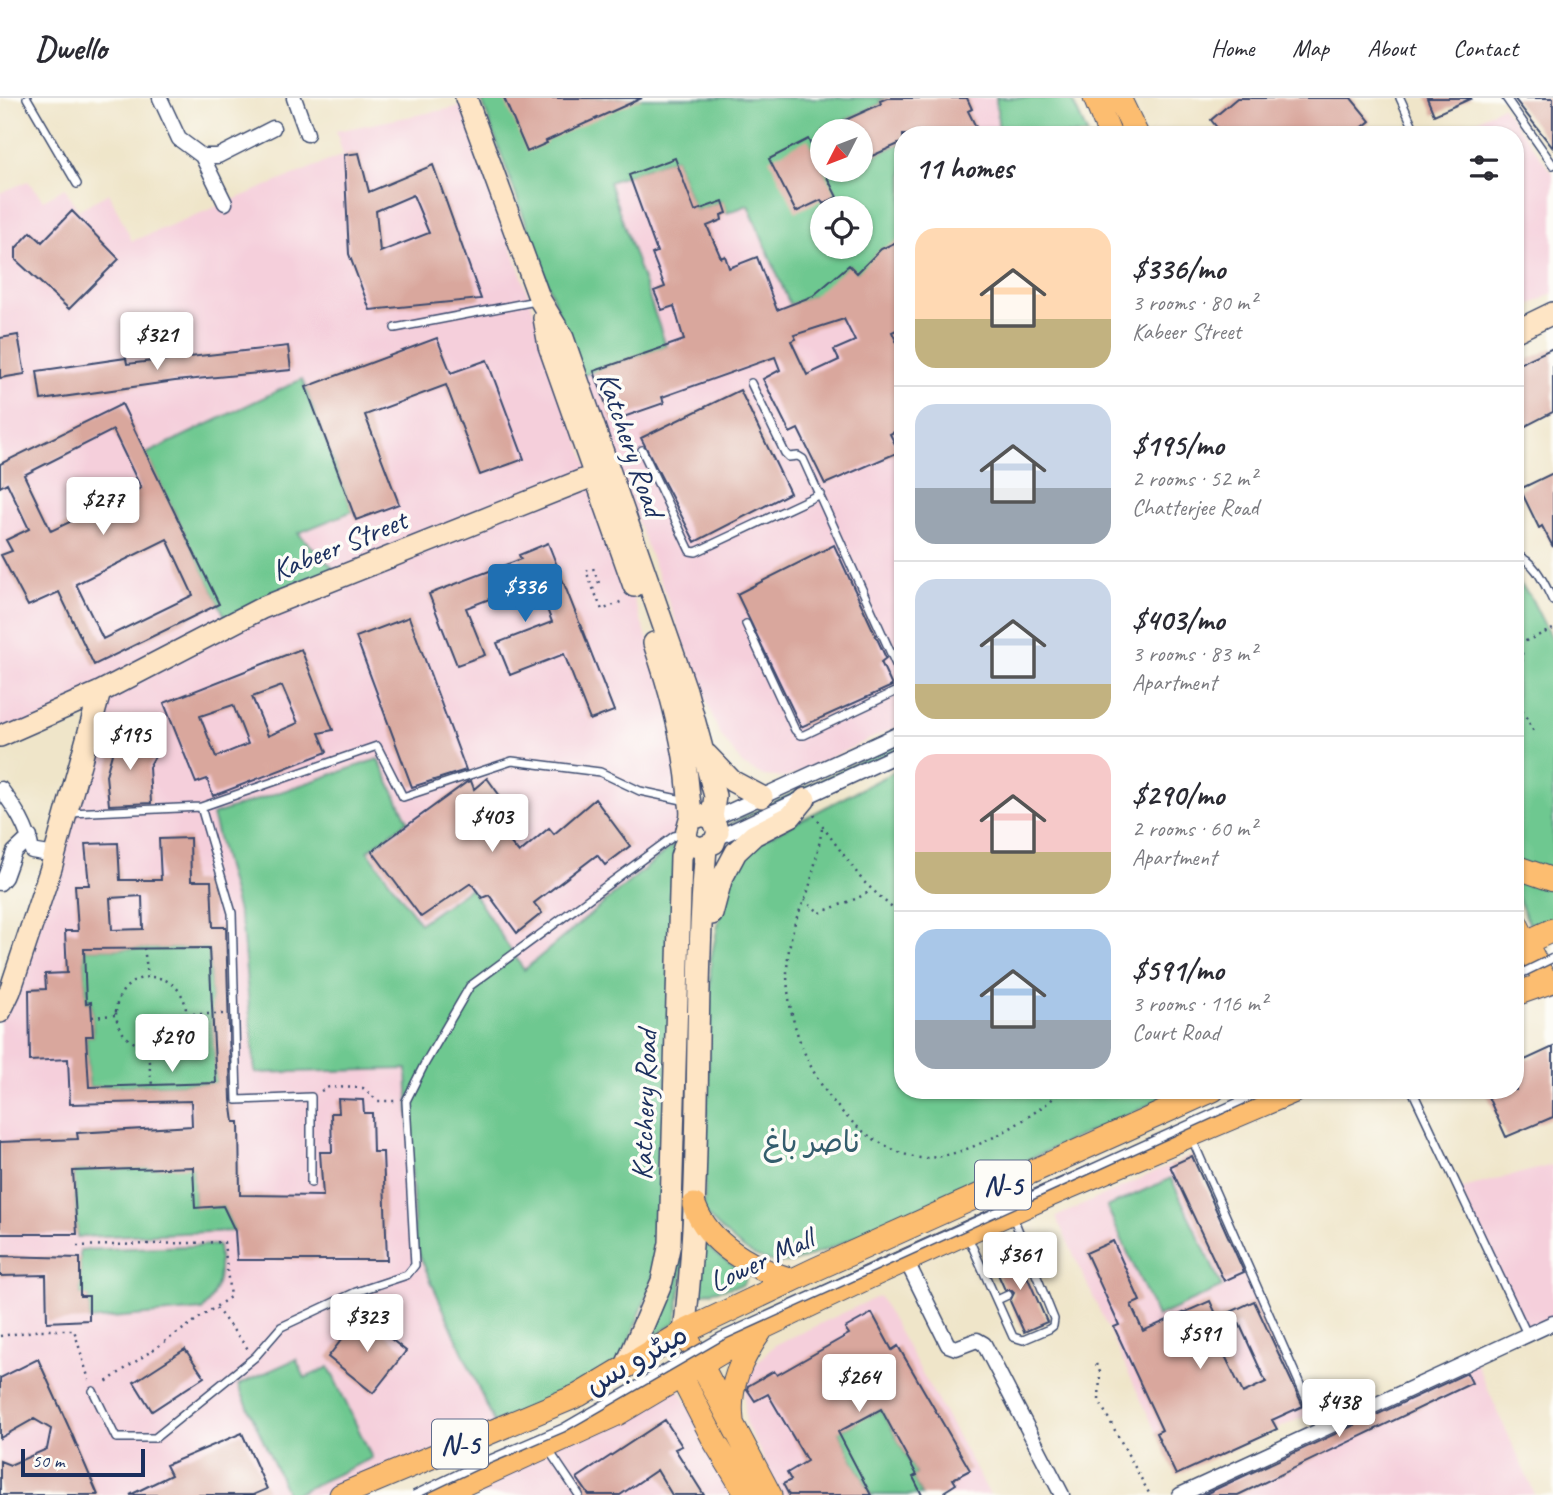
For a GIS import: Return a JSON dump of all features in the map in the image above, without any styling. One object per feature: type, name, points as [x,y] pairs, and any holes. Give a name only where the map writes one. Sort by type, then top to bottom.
[{"type":"main road","points":[[466,98],[540,300],[550,346],[601,473],[670,694],[700,827]]},
{"type":"main road","points":[[1095,98],[1107,126]]},
{"type":"main road","points":[[1119,98],[1133,126]]},
{"type":"main road","points":[[1524,327],[1553,313]]},
{"type":"main road","name":"Kabeer Street","points":[[0,736],[100,692],[262,608],[601,473]]},
{"type":"main road","name":"Katchery Road","points":[[601,473],[686,690],[715,796],[681,857],[670,1243],[662,1281],[626,1366]]},
{"type":"main road","points":[[0,1012],[10,991],[54,855],[100,692]]},
{"type":"main road","points":[[703,751],[732,781],[762,797]]},
{"type":"main road","points":[[700,958],[717,889],[730,861],[754,835],[790,816],[805,799]]},
{"type":"main road","name":"Katchery Road","points":[[684,1332],[690,1287],[694,1205],[700,827]]},
{"type":"main road","points":[[1524,870],[1553,880]]},
{"type":"main road","points":[[1524,936],[1553,930]]},
{"type":"main road","points":[[1524,944],[1550,982],[1524,991]]},
{"type":"main road","name":"Lower Mall","points":[[341,1495],[579,1395],[684,1332],[1193,1099]]},
{"type":"main road","name":"Lower Mall","points":[[440,1495],[617,1414],[764,1327],[1011,1213],[1276,1099]]},
{"type":"main road","points":[[694,1205],[700,1219],[712,1234],[731,1251],[752,1264],[793,1280]]},
{"type":"main road","points":[[732,1422],[732,1394],[740,1362],[764,1327]]},
{"type":"main road","points":[[684,1332],[770,1495]]},
{"type":"main road","points":[[684,1332],[681,1376],[715,1443],[747,1495]]},
{"type":"street","points":[[160,98],[179,139],[202,156],[225,203]]},
{"type":"street","points":[[294,98],[307,134]]},
{"type":"street","points":[[202,156],[218,156],[273,128]]},
{"type":"street","points":[[700,827],[894,736]]},
{"type":"street","points":[[700,827],[805,799],[894,756]]},
{"type":"street","points":[[1,789],[15,808],[30,837],[32,851],[54,855]]},
{"type":"street","points":[[0,883],[14,852],[30,837]]},
{"type":"street","points":[[906,1260],[948,1345],[956,1348],[977,1340],[984,1344],[1062,1495]]},
{"type":"street","points":[[1180,1495],[1527,1334],[1551,1328]]},
{"type":"lane","points":[[27,98],[77,184]]},
{"type":"lane","points":[[1400,98],[1413,126]]},
{"type":"lane","points":[[1506,98],[1553,165]]},
{"type":"lane","points":[[395,328],[540,300]]},
{"type":"lane","points":[[751,383],[785,453],[789,457],[799,456],[803,459],[894,660]]},
{"type":"lane","points":[[642,450],[690,551],[696,552],[820,494]]},
{"type":"lane","points":[[1524,558],[1534,567],[1553,601]]},
{"type":"lane","points":[[746,624],[795,730],[800,735],[894,692]]},
{"type":"lane","points":[[65,814],[201,807],[377,746],[403,797],[512,761],[600,772],[640,791],[700,827]]},
{"type":"lane","points":[[201,807],[232,914],[237,1100],[311,1097],[311,1183]]},
{"type":"lane","points":[[93,1391],[116,1438],[155,1438],[255,1357],[281,1327],[356,1292],[407,1275],[415,1265],[407,1101],[424,1065],[470,986],[674,836],[700,827]]},
{"type":"lane","points":[[1524,972],[1553,958]]},
{"type":"lane","name":"میٹرو بس","points":[[414,1495],[563,1428],[720,1336],[1245,1099]]},
{"type":"lane","points":[[1416,1099],[1527,1334]]},
{"type":"lane","points":[[1191,1136],[1320,1430]]},
{"type":"lane","points":[[967,1233],[1013,1337],[1017,1340],[1027,1339],[1049,1329],[1053,1326],[1054,1318],[1035,1283],[1011,1213]]},
{"type":"lane","points":[[997,1300],[1008,1295]]},
{"type":"lane","points":[[546,1447],[579,1495]]},
{"type":"path","points":[[599,583],[593,568],[586,571],[602,610],[638,595]]},
{"type":"path","points":[[1524,642],[1553,629]]},
{"type":"path","points":[[1524,713],[1534,732]]},
{"type":"path","points":[[805,799],[822,829],[871,890],[894,910]]},
{"type":"path","points":[[822,829],[804,900],[794,926],[788,973],[793,1013],[809,1063],[829,1098],[856,1128],[896,1152],[925,1158],[960,1152],[1037,1113],[1053,1099]]},
{"type":"path","points":[[804,900],[820,912],[865,895],[871,890]]},
{"type":"path","points":[[144,948],[148,976]]},
{"type":"path","points":[[148,976],[159,977],[178,989],[184,999],[186,1014],[180,1033],[171,1041],[160,1046],[147,1047],[125,1037],[118,1027],[115,1014],[120,993],[127,985],[148,976]]},
{"type":"path","points":[[186,1014],[235,1013]]},
{"type":"path","points":[[92,1017],[115,1014]]},
{"type":"path","points":[[147,1047],[152,1085]]},
{"type":"path","points":[[311,1097],[329,1087],[349,1087],[363,1088],[378,1101],[407,1101]]},
{"type":"path","points":[[0,1336],[41,1330],[74,1330],[93,1391],[230,1297],[224,1242],[76,1246]]},
{"type":"path","points":[[216,1308],[255,1357]]},
{"type":"path","points":[[1096,1364],[1100,1372],[1099,1401],[1150,1495]]},
{"type":"shaded area","points":[[481,98],[1071,98],[1084,126],[894,126],[894,728],[786,778],[764,776],[743,765],[719,733],[581,376]]},
{"type":"shaded area","points":[[463,106],[664,687],[686,810],[678,841],[640,873],[415,1245],[494,1423],[338,1495],[0,1495],[0,1013],[102,693],[0,736],[0,193],[28,181],[43,200],[65,188],[78,210],[109,193],[132,241],[343,155],[336,131]]},
{"type":"shaded area","points":[[1502,106],[1517,126],[1468,126]]},
{"type":"shaded area","points":[[1524,135],[1553,173],[1553,293],[1524,309]]},
{"type":"shaded area","points":[[1192,1155],[1312,1413],[1176,1475],[1056,1217]]},
{"type":"shaded area","points":[[1553,1165],[1553,1323],[1527,1334],[1459,1189]]},
{"type":"shaded area","points":[[879,1296],[990,1495],[782,1495],[746,1424],[744,1395],[749,1376],[754,1366],[775,1345]]},
{"type":"shaded area","points":[[1474,1358],[1535,1495],[1177,1495]]},
{"type":"shaded area","points":[[675,1382],[742,1495],[442,1495]]},
{"type":"green space","points":[[481,98],[887,98],[880,101],[881,104],[848,119],[810,119],[810,182],[873,182],[873,156],[894,146],[894,246],[857,273],[849,265],[820,294],[790,305],[748,205],[727,213],[722,201],[695,211],[675,158],[609,182],[666,346],[581,376]]},
{"type":"green space","points":[[996,98],[1071,98],[1084,126],[998,126]]},
{"type":"green space","points":[[302,379],[353,511],[298,533],[341,576],[229,625],[146,454]]},
{"type":"green space","points":[[1524,589],[1553,642],[1553,920],[1529,924],[1524,912]]},
{"type":"green space","points":[[894,744],[894,751],[727,826]]},
{"type":"green space","points":[[378,759],[408,821],[368,851],[420,923],[470,888],[524,970],[678,841],[660,1227],[653,1279],[623,1358],[577,1387],[494,1423],[415,1245],[407,1069],[255,1073],[242,927],[212,815]]},
{"type":"green space","name":"ناصر باغ","points":[[894,772],[894,1099],[1162,1099],[838,1245],[786,1263],[773,1262],[751,1254],[704,1213],[711,958],[731,864],[745,849]]},
{"type":"green space","points":[[689,860],[698,863],[686,1250],[676,1323],[644,1341],[679,1250],[681,1231],[686,867]]},
{"type":"green space","points":[[209,948],[216,1083],[89,1087],[86,1036],[93,1036],[91,1002],[86,1003],[84,949]]},
{"type":"green space","points":[[193,1166],[195,1207],[223,1206],[235,1231],[77,1237],[74,1171]]},
{"type":"green space","points":[[1171,1178],[1222,1287],[1157,1317],[1107,1207]]},
{"type":"green space","points":[[696,1223],[715,1254],[747,1274],[742,1285],[695,1295]]},
{"type":"green space","points":[[218,1245],[218,1279],[213,1295],[203,1310],[89,1320],[89,1297],[80,1296],[80,1250]]},
{"type":"green space","points":[[296,1359],[305,1378],[329,1367],[372,1458],[288,1495],[238,1385]]},
{"type":"green space","points":[[881,1409],[917,1475],[913,1477],[922,1495],[871,1495],[838,1432],[857,1422],[858,1418],[865,1414],[869,1416]]},
{"type":"building","points":[[504,98],[642,98],[527,152]]},
{"type":"building","points":[[887,98],[967,98],[972,109],[968,111],[976,126],[894,126],[894,146],[873,156],[873,119],[848,119],[881,104],[880,101]]},
{"type":"building","points":[[1237,98],[1351,98],[1370,121],[1364,126],[1216,126],[1211,120]]},
{"type":"building","points":[[1427,98],[1472,98],[1434,115]]},
{"type":"building","points":[[1514,98],[1553,98],[1553,148]]},
{"type":"building","points":[[808,139],[810,182],[830,182],[836,196],[810,196],[810,205],[796,212],[769,159]]},
{"type":"building","points":[[359,153],[369,192],[433,165],[481,299],[370,310],[349,254],[344,155]],"holes":[[[413,195],[429,233],[380,252],[376,211]]]},
{"type":"building","points":[[675,158],[695,211],[723,201],[727,213],[721,215],[722,220],[707,226],[721,258],[725,256],[729,268],[757,257],[777,310],[813,296],[849,265],[857,273],[881,249],[894,243],[894,432],[890,434],[894,442],[894,454],[825,484],[798,429],[790,433],[763,379],[780,370],[775,357],[662,397],[664,403],[612,421],[594,371],[684,340],[674,306],[662,310],[654,291],[665,287],[652,254],[657,252],[629,175]],"holes":[[[844,319],[855,341],[834,350],[839,360],[807,375],[791,341],[796,339],[794,335]]]},
{"type":"building","points":[[72,211],[119,259],[69,309],[16,260],[16,248],[31,232],[42,242]]},
{"type":"building","points":[[18,335],[25,374],[0,378],[0,338]]},
{"type":"building","points":[[437,338],[451,373],[487,360],[524,459],[480,475],[446,385],[365,415],[399,504],[356,520],[306,387]]},
{"type":"building","points":[[288,346],[291,370],[175,381],[41,400],[37,371],[126,358],[127,364]]},
{"type":"building","points":[[1553,348],[1553,412],[1524,427],[1524,361]]},
{"type":"building","points":[[740,390],[790,493],[695,542],[641,438]]},
{"type":"building","points":[[122,404],[219,604],[94,665],[59,592],[28,606],[1,555],[12,551],[6,540],[29,529],[7,483],[0,487],[0,464]],"holes":[[[113,430],[141,488],[51,531],[24,475]],[[167,539],[193,595],[103,639],[76,584]]]},
{"type":"building","points":[[1553,473],[1553,547],[1542,526],[1539,528],[1524,497],[1524,487]]},
{"type":"building","points":[[548,543],[614,711],[590,720],[564,654],[510,675],[497,643],[552,622],[536,581],[466,608],[485,655],[457,665],[429,594],[521,559],[519,555]]},
{"type":"building","points":[[834,545],[886,658],[881,662],[892,686],[801,727],[737,594]]},
{"type":"building","points":[[409,617],[466,770],[412,787],[356,637]]},
{"type":"building","points":[[301,649],[333,730],[319,733],[327,752],[213,796],[207,779],[196,783],[164,703]],"holes":[[[282,686],[298,723],[268,736],[252,697]],[[233,705],[248,744],[216,757],[200,716]]]},
{"type":"building","points":[[127,731],[158,751],[149,767],[151,803],[109,805],[106,775],[112,754]]},
{"type":"building","points":[[487,778],[516,818],[500,830],[519,853],[549,828],[554,834],[595,799],[630,846],[605,865],[597,855],[534,903],[542,913],[517,933],[489,895],[482,898],[471,883],[421,917],[372,851],[467,782],[471,781],[474,789]]},
{"type":"building","points":[[190,838],[191,881],[211,881],[213,927],[226,927],[231,1100],[234,1122],[239,1122],[240,1195],[323,1196],[320,1152],[332,1152],[331,1113],[339,1113],[338,1099],[363,1100],[364,1113],[372,1113],[373,1152],[383,1152],[387,1260],[237,1260],[235,1231],[223,1206],[195,1208],[193,1167],[73,1171],[77,1234],[0,1234],[0,1142],[78,1139],[77,1133],[192,1126],[191,1101],[70,1104],[68,1059],[30,1061],[29,990],[46,989],[45,974],[67,973],[65,931],[78,931],[75,885],[89,885],[85,844],[118,843],[120,880],[161,880],[159,839]],"holes":[[[142,896],[143,929],[112,930],[110,898]],[[209,948],[216,1083],[89,1087],[86,1036],[93,1036],[91,1002],[86,1003],[84,949]]]},
{"type":"building","points":[[1553,1047],[1553,1117],[1506,1137],[1489,1099],[1524,1099],[1524,1060]]},
{"type":"building","points":[[1192,1156],[1244,1272],[1224,1281],[1170,1166]]},
{"type":"building","points":[[1113,1241],[1140,1301],[1131,1305],[1143,1331],[1210,1301],[1218,1318],[1254,1301],[1303,1406],[1272,1420],[1277,1429],[1176,1475],[1156,1433],[1162,1430],[1114,1327],[1119,1325],[1086,1253]],"holes":[[[1239,1323],[1266,1382],[1243,1393],[1214,1333]]]},
{"type":"building","points":[[1017,1253],[1047,1322],[1024,1332],[1010,1301],[1014,1293],[1005,1290],[993,1263]]},
{"type":"building","points":[[0,1256],[80,1258],[80,1296],[89,1296],[89,1320],[47,1322],[46,1275],[0,1276]]},
{"type":"building","points":[[872,1313],[892,1350],[898,1346],[970,1470],[953,1479],[956,1484],[945,1491],[947,1495],[922,1495],[913,1477],[917,1475],[881,1409],[838,1432],[871,1495],[789,1495],[783,1484],[791,1480],[787,1473],[807,1461],[768,1394],[755,1401],[747,1389],[748,1386],[774,1371],[777,1375],[849,1334],[845,1328]]},
{"type":"building","points":[[361,1315],[406,1351],[373,1393],[328,1357]]},
{"type":"building","points":[[185,1349],[204,1377],[152,1411],[134,1382]]},
{"type":"building","points":[[38,1359],[98,1495],[0,1495],[0,1461],[10,1465],[47,1449],[51,1429],[34,1419],[0,1438],[0,1378]]},
{"type":"building","points":[[1467,1373],[1472,1383],[1238,1495],[1203,1495]]},
{"type":"building","points":[[665,1420],[682,1446],[675,1449],[704,1495],[672,1495],[657,1470],[620,1495],[589,1495],[577,1478]]},
{"type":"building","points":[[242,1433],[267,1489],[253,1495],[130,1495],[171,1475],[166,1465]]}]
